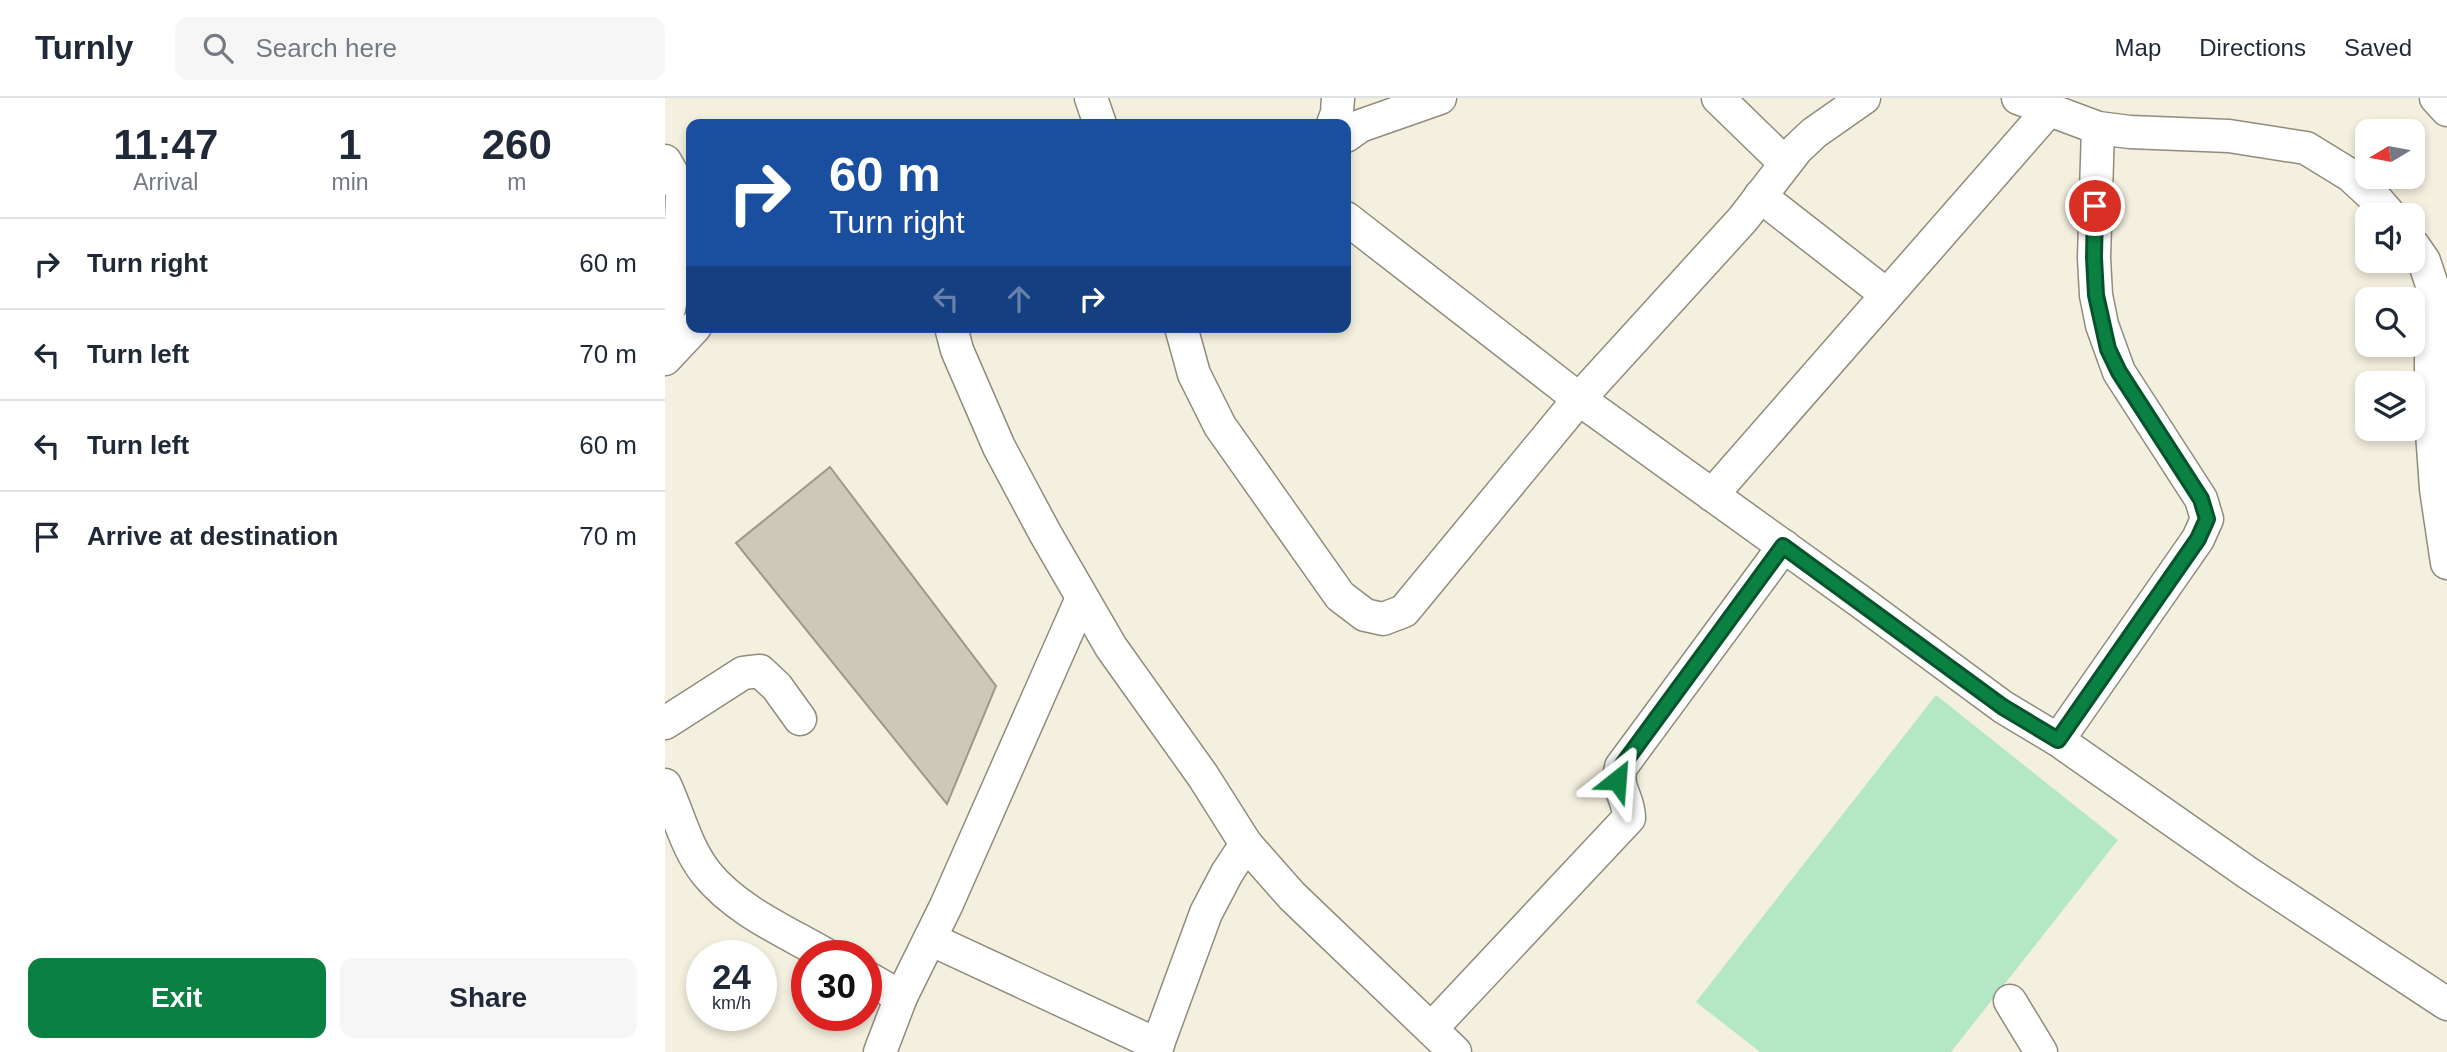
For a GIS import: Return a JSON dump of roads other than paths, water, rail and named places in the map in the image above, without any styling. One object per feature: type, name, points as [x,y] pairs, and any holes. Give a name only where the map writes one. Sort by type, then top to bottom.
[{"type":"street","points":[[1091,98],[1098,119]]},
{"type":"street","points":[[1335,119],[1338,98]]},
{"type":"street","points":[[1351,132],[1360,126],[1440,98]]},
{"type":"street","points":[[1718,98],[1785,163]]},
{"type":"street","points":[[1183,333],[1194,374],[1220,426],[1245,463],[1340,596],[1365,615],[1383,619],[1404,611],[1579,399],[1743,219],[1785,163],[1814,132],[1864,98]]},
{"type":"street","points":[[2018,98],[2098,128],[2229,136],[2306,148],[2350,175],[2380,203]]},
{"type":"street","points":[[2436,98],[2447,110]]},
{"type":"street","points":[[1712,495],[2047,111]]},
{"type":"street","points":[[2058,740],[2198,539],[2207,519],[2201,499],[2119,372],[2105,337],[2096,295],[2094,258],[2098,128]]},
{"type":"street","points":[[665,161],[686,196]]},
{"type":"street","points":[[1760,196],[1887,295]]},
{"type":"street","points":[[665,326],[669,280],[686,202]]},
{"type":"street","points":[[1351,222],[1579,399],[2003,707],[2058,740],[2248,873],[2447,1004]]},
{"type":"street","points":[[2425,264],[2435,294],[2431,341],[2431,418],[2435,489],[2447,563]]},
{"type":"street","points":[[665,359],[689,333]]},
{"type":"street","points":[[953,333],[957,350],[999,447],[1082,598],[1111,647],[1203,776],[1246,844],[1292,896],[1455,1052]]},
{"type":"street","points":[[1431,1029],[1629,818],[1629,806],[1617,780],[1621,767],[1783,546]]},
{"type":"street","points":[[880,1052],[901,997],[930,939],[1082,598]]},
{"type":"street","points":[[665,723],[743,673],[760,671],[777,687],[800,719]]},
{"type":"street","points":[[665,785],[688,842],[706,874],[735,901],[801,940]]},
{"type":"street","points":[[930,939],[1156,1049],[1206,913],[1246,844]]},
{"type":"street","points":[[882,986],[901,997]]},
{"type":"street","points":[[2010,1001],[2041,1052]]}]
